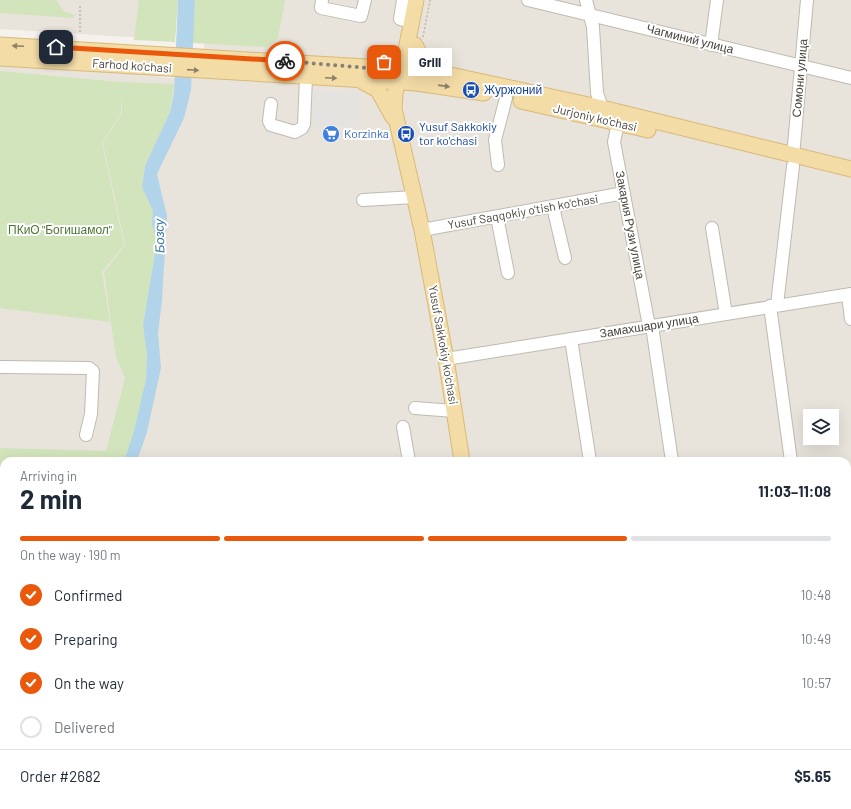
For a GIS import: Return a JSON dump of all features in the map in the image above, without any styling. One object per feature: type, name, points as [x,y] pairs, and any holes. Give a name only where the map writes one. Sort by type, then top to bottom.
[{"type":"main road","name":"Yusuf Sakkokiy ko'chasi","points":[[415,43],[411,22],[416,0]]},
{"type":"main road","name":"Yusuf Sakkokiy ko'chasi","points":[[423,0],[415,43],[403,76],[394,109],[422,230],[446,359],[461,457]]},
{"type":"main road","points":[[368,68],[394,57],[415,43],[422,58],[432,71]]},
{"type":"main road","name":"Farhod ko'chasi","points":[[0,45],[85,56],[264,67]]},
{"type":"main road","name":"Farhod ko'chasi","points":[[0,58],[85,56]]},
{"type":"main road","points":[[264,67],[368,68],[403,76]]},
{"type":"main road","name":"Jurjoniy ko'chasi","points":[[264,67],[306,77],[359,80],[403,76],[432,71],[602,108],[793,161],[851,180]]},
{"type":"main road","name":"Yusuf Sakkokiy ko'chasi","points":[[403,76],[403,111],[406,134],[419,188],[422,230]]},
{"type":"main road","name":"Jurjoniy ko'chasi","points":[[403,76],[793,161],[851,170]]},
{"type":"main road","points":[[359,80],[371,85],[383,95],[397,126]]},
{"type":"street","points":[[322,0],[321,8],[361,16],[365,0]]},
{"type":"street","points":[[403,0],[400,19],[411,22]]},
{"type":"street","name":"Чагминий улица","points":[[528,0],[851,78]]},
{"type":"street","points":[[586,0],[593,27],[597,93],[602,108]]},
{"type":"street","points":[[711,45],[716,0]]},
{"type":"street","name":"Сомони улица","points":[[791,457],[774,306],[793,161],[807,0]]},
{"type":"street","points":[[270,104],[269,121],[271,125],[296,132],[302,128],[304,124],[306,77]]},
{"type":"street","points":[[498,165],[495,140],[506,98]]},
{"type":"street","name":"Закария Рузи улица","points":[[618,123],[614,142],[650,326],[671,457]]},
{"type":"street","name":"Yusuf Saqqokiy o'tish ko'chasi","points":[[422,230],[624,193]]},
{"type":"street","points":[[363,200],[415,197]]},
{"type":"street","points":[[553,207],[565,258]]},
{"type":"street","points":[[497,217],[508,274]]},
{"type":"street","points":[[712,228],[726,314]]},
{"type":"street","points":[[849,294],[851,318]]},
{"type":"street","name":"Замахшари улица","points":[[446,359],[849,294]]},
{"type":"street","points":[[571,339],[589,457]]},
{"type":"street","points":[[0,366],[89,368],[93,370],[92,414],[86,435]]},
{"type":"street","points":[[415,408],[454,411]]},
{"type":"street","points":[[403,426],[408,457]]},
{"type":"path","points":[[415,43],[430,0]]},
{"type":"path","points":[[80,5],[80,32]]},
{"type":"shaded area","points":[[0,0],[148,0],[144,38],[0,29]]},
{"type":"shaded area","points":[[206,0],[851,0],[851,457],[0,457],[0,58],[84,63],[169,78],[264,74],[265,60],[204,49]]},
{"type":"shaded area","points":[[312,90],[358,94],[358,125],[313,127]]},
{"type":"green space","points":[[0,0],[56,0],[64,11],[74,15],[74,18],[0,13]]},
{"type":"green space","points":[[139,0],[178,0],[175,42],[134,40]]},
{"type":"green space","points":[[195,0],[285,0],[278,38],[266,47],[192,43]]},
{"type":"green space","name":"ПКиО \"Богишамол\"","points":[[0,71],[120,82],[174,84],[170,112],[145,166],[142,187],[153,211],[152,224],[157,241],[143,325],[147,354],[146,379],[134,431],[125,457],[0,457],[0,448],[106,451],[125,378],[116,358],[104,272],[125,245],[103,143],[122,113],[121,94],[121,113],[102,143],[124,245],[102,272],[110,322],[0,308]]},
{"type":"water","name":"Бозсу","points":[[178,0],[195,0],[191,90],[184,118],[157,174],[167,216],[162,300],[158,333],[161,368],[147,432],[138,457],[125,457],[134,431],[146,379],[147,354],[143,325],[157,241],[152,224],[153,211],[142,187],[145,166],[170,112],[174,93]]},
{"type":"way so far","points":[[285,61],[368,68],[384,62]]},
{"type":"place","name":"Grill","points":[[384,62]]},
{"type":"place","name":"Журжоний","points":[[471,90]]},
{"type":"place","name":"Korzinka","points":[[331,134]]},
{"type":"place","name":"Yusuf Sakkokiy tor ko'chasi","points":[[406,134]]},
{"type":"route","points":[[56,47],[285,61]]}]
